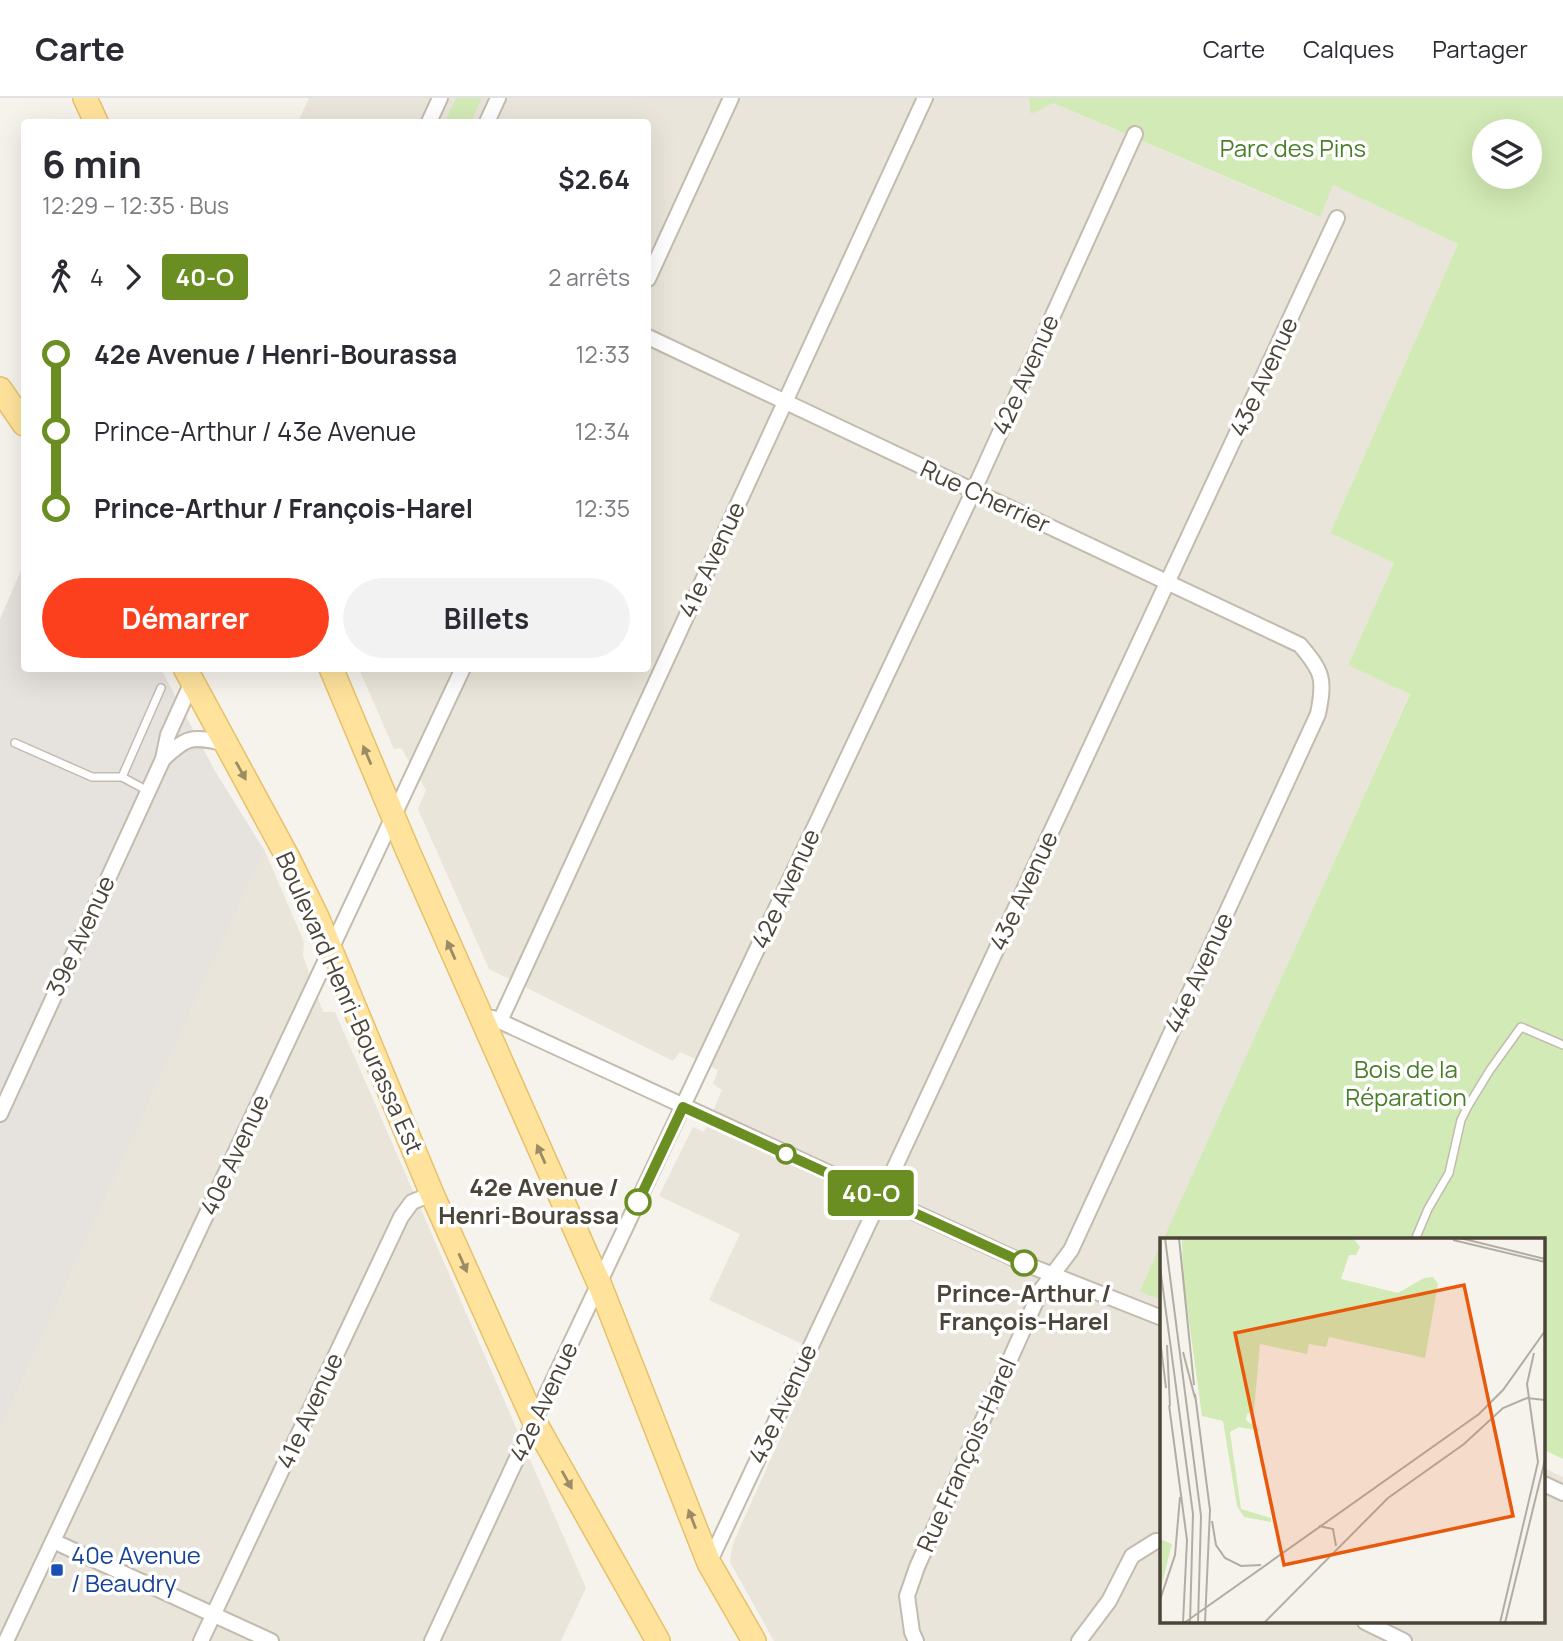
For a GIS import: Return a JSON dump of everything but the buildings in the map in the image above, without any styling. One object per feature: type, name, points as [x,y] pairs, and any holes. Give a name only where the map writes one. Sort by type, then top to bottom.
[{"type":"main road","points":[[85,98],[95,119]]},
{"type":"main road","points":[[0,389],[21,420]]},
{"type":"main road","points":[[333,672],[393,818],[599,1283],[709,1563],[754,1641]]},
{"type":"main road","name":"Boulevard Henri-Bourassa Est","points":[[188,675],[288,858],[331,951],[432,1194],[534,1421],[658,1641]]},
{"type":"street","points":[[430,119],[440,98]]},
{"type":"street","points":[[488,119],[498,98]]},
{"type":"street","points":[[651,272],[731,98]]},
{"type":"street","name":"41e Avenue","points":[[500,1021],[925,98]]},
{"type":"street","name":"42e Avenue","points":[[432,1641],[974,492],[1135,134]]},
{"type":"street","name":"43e Avenue","points":[[709,1563],[1337,218]]},
{"type":"street","name":"Rue Cherrier","points":[[651,338],[1300,645],[1316,665]]},
{"type":"street","name":"44e Avenue","points":[[1054,1276],[1071,1250],[1318,714],[1324,687],[1316,665]]},
{"type":"street","name":"40e Avenue","points":[[6,1641],[461,672]]},
{"type":"street","name":"39e Avenue","points":[[0,1114],[163,759],[188,675]]},
{"type":"street","name":"39e Avenue","points":[[163,759],[187,740],[197,738],[225,743]]},
{"type":"street","points":[[478,1012],[1054,1276],[1160,1317]]},
{"type":"street","name":"41e Avenue","points":[[201,1641],[405,1209],[412,1202],[432,1194]]},
{"type":"street","name":"Rue François-Harel","points":[[916,1641],[912,1632],[907,1596],[917,1567],[1041,1290],[1054,1276]]},
{"type":"street","points":[[1546,1485],[1563,1493]]},
{"type":"street","points":[[53,1541],[271,1641]]},
{"type":"street","points":[[1079,1641],[1109,1601],[1132,1556],[1160,1541]]},
{"type":"street","points":[[1369,1624],[1404,1641]]},
{"type":"lane","points":[[121,777],[161,688]]},
{"type":"lane","points":[[15,743],[92,777],[121,777],[148,790]]},
{"type":"lane","points":[[1416,1238],[1428,1209],[1449,1173],[1461,1120],[1490,1070],[1521,1027],[1563,1045]]},
{"type":"shaded area","points":[[309,98],[1041,98],[1319,217],[1333,185],[1458,244],[1330,533],[1394,563],[1348,665],[1410,693],[1165,1238],[1160,1238],[1160,1249],[1141,1291],[1160,1300],[1160,1624],[1546,1624],[1546,1469],[1563,1477],[1563,1641],[774,1641],[730,1562],[731,1553],[819,1352],[709,1300],[740,1234],[659,1196],[693,1127],[704,1132],[722,1090],[713,1084],[718,1070],[680,1052],[673,1061],[489,969],[418,809],[426,790],[401,748],[394,749],[360,672],[651,672],[651,119],[299,119]]},
{"type":"shaded area","points":[[21,570],[21,672],[163,672],[215,771],[264,850],[0,1430],[0,619]]},
{"type":"shaded area","points":[[264,849],[304,942],[303,956],[323,1012],[335,1012],[586,1588],[561,1641],[0,1641],[0,1430]]},
{"type":"green space","points":[[456,98],[482,98],[472,119],[446,119]]},
{"type":"green space","name":"Bois de la Réparation","points":[[1029,98],[1563,98],[1563,1459],[1546,1451],[1546,1238],[1164,1238],[1410,694],[1348,665],[1394,563],[1330,533],[1458,244],[1333,185],[1320,217],[1053,103],[1031,114]]},
{"type":"green space","points":[[1160,1246],[1160,1300],[1140,1291]]},
{"type":"bus line","name":"40-O","points":[[638,1202],[683,1107],[1024,1263]]},
{"type":"place","name":"42e Avenue / Henri-Bourassa","points":[[638,1202]]},
{"type":"place","name":"Prince-Arthur / François-Harel","points":[[1024,1263]]},
{"type":"place","name":"40e Avenue / Beaudry","points":[[57,1570]]},
{"type":"park label","name":"Parc des Pins","points":[[1293,149]]}]
